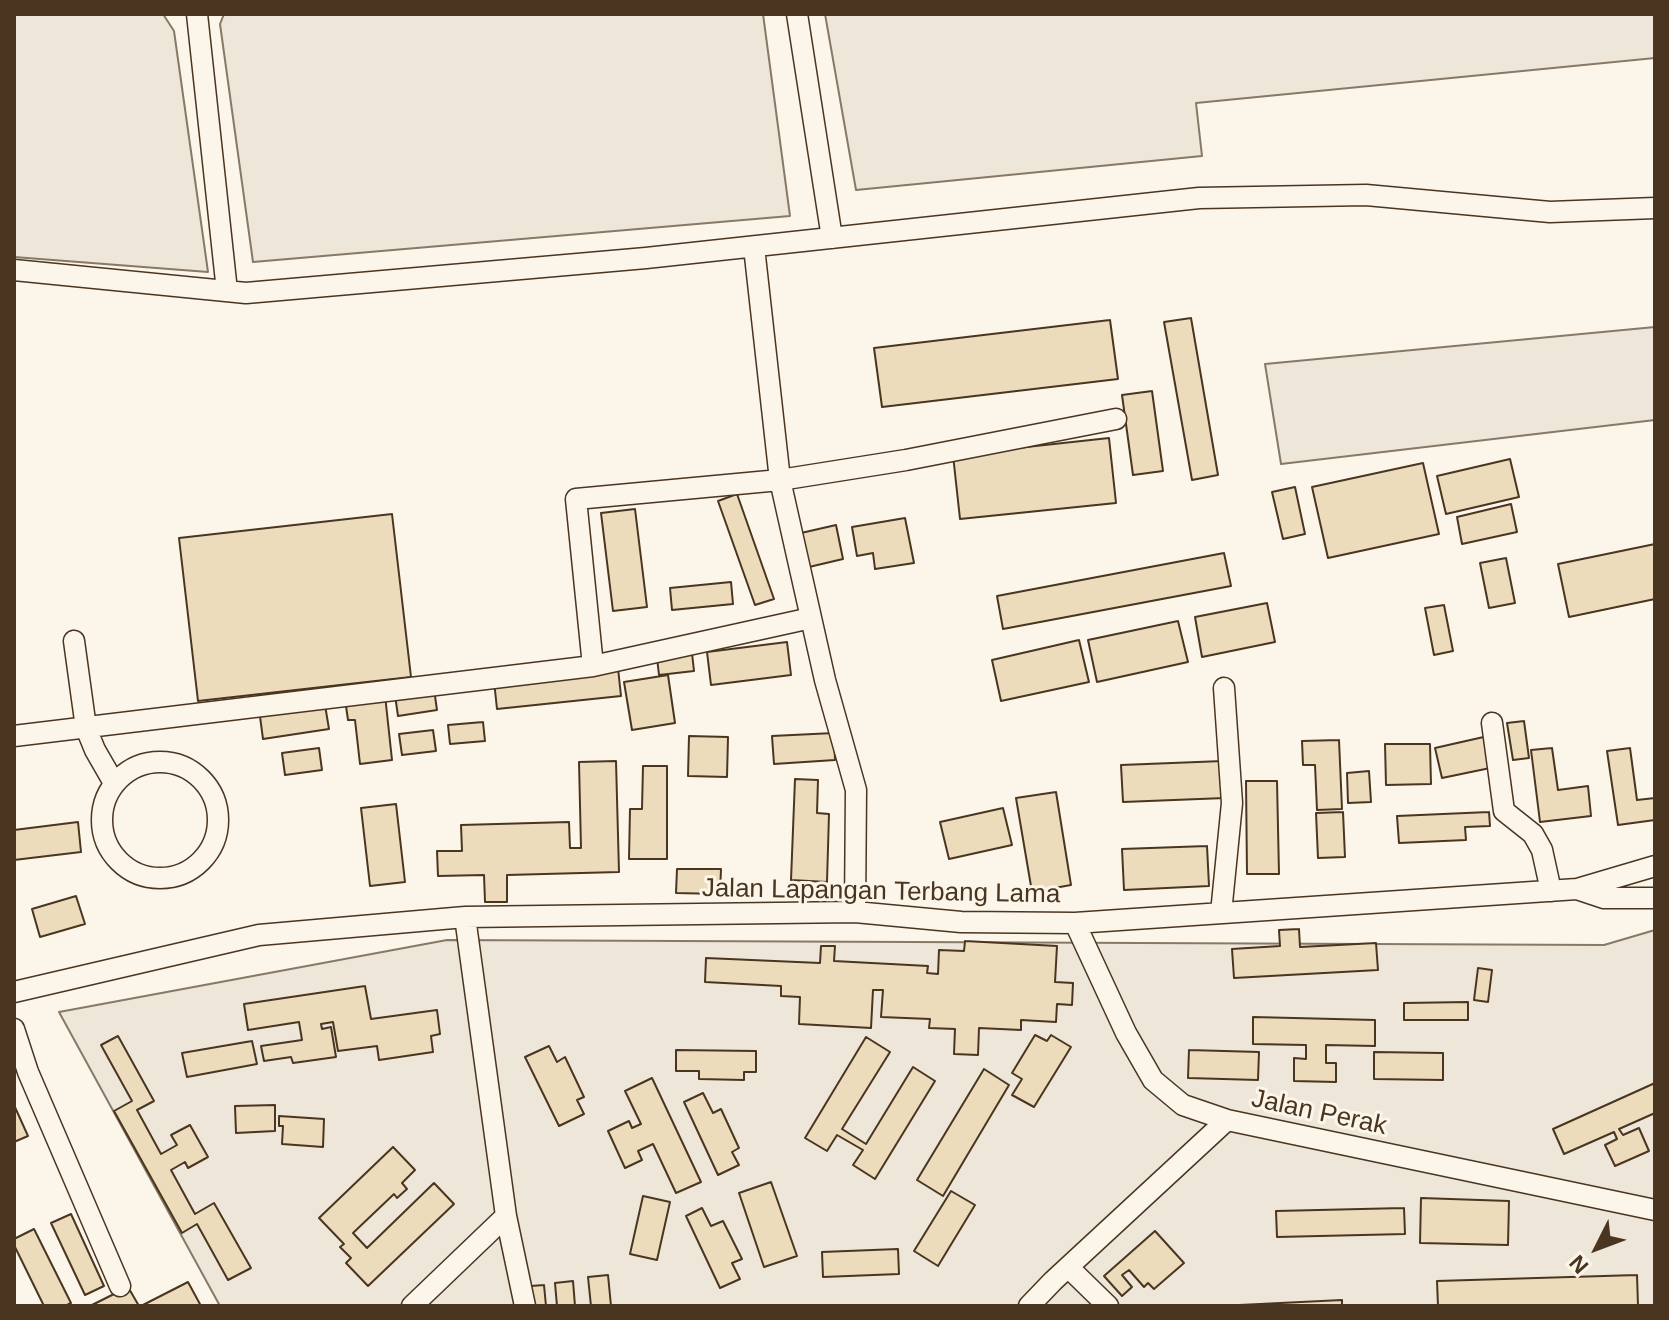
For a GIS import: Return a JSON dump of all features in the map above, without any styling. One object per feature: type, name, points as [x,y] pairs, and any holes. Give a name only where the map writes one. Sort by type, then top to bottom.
[{"type":"street","points":[[197,14],[227,291]]},
{"type":"street","points":[[797,14],[832,238]]},
{"type":"street","points":[[14,270],[246,293],[646,258],[1199,198],[1366,195],[1550,212],[1655,208]]},
{"type":"street","points":[[754,247],[780,480],[825,680],[856,790],[855,912]]},
{"type":"street","points":[[593,666],[576,499],[780,480],[906,460],[1116,419]]},
{"type":"street","points":[[14,736],[593,666],[811,618]]},
{"type":"street","points":[[74,641],[86,728],[114,783]]},
{"type":"street","points":[[1221,913],[1232,803],[1224,688]]},
{"type":"street","points":[[1492,723],[1504,811],[1533,834],[1542,850],[1551,891]]},
{"type":"street","points":[[151,762],[171,763],[188,769],[204,782],[213,797],[218,816],[210,849],[191,869],[176,876],[156,878],[125,866],[112,852],[103,833],[104,801],[114,783],[134,767],[151,762]]},
{"type":"street","name":"Jalan Lapangan Terbang Lama","points":[[14,992],[259,935],[465,917],[855,912],[961,922],[1075,923],[1577,889],[1655,866]]},
{"type":"street","points":[[1577,889],[1604,898],[1655,898]]},
{"type":"street","points":[[465,917],[506,1216],[525,1306]]},
{"type":"street","name":"Jalan Perak","points":[[1075,923],[1126,1033],[1153,1080],[1183,1105],[1227,1120],[1655,1210]]},
{"type":"street","points":[[14,1029],[28,1072],[120,1286]]},
{"type":"street","points":[[1029,1306],[1227,1120]]},
{"type":"street","points":[[412,1306],[506,1216]]},
{"type":"street","points":[[1068,1267],[1108,1306]]},
{"type":"shaded area","points":[[14,14],[163,14],[174,31],[208,272],[14,257]]},
{"type":"shaded area","points":[[224,14],[763,14],[790,216],[253,262],[220,24]]},
{"type":"shaded area","points":[[825,14],[1655,14],[1655,58],[1196,103],[1202,156],[856,190]]},
{"type":"shaded area","points":[[1655,327],[1655,420],[1281,464],[1265,364]]},
{"type":"shaded area","points":[[1655,930],[1655,1306],[220,1306],[59,1012],[447,940],[1604,945]]},
{"type":"building","points":[[1191,318],[1218,475],[1192,480],[1164,322]]},
{"type":"building","points":[[1110,320],[1118,379],[882,407],[874,348]]},
{"type":"building","points":[[1152,391],[1163,471],[1133,475],[1122,395]]},
{"type":"building","points":[[1109,438],[1116,503],[960,519],[953,455]]},
{"type":"building","points":[[1510,459],[1519,497],[1446,514],[1437,476]]},
{"type":"building","points":[[1423,463],[1439,534],[1328,558],[1312,487]]},
{"type":"building","points":[[1295,487],[1305,534],[1283,539],[1272,492]]},
{"type":"building","points":[[737,494],[774,599],[755,605],[718,501]]},
{"type":"building","points":[[1511,504],[1517,532],[1462,544],[1457,517]]},
{"type":"building","points":[[635,509],[647,607],[613,611],[601,513]]},
{"type":"building","points":[[392,514],[411,677],[198,701],[179,538]]},
{"type":"building","points":[[905,518],[914,563],[875,569],[873,553],[857,556],[852,527]]},
{"type":"building","points":[[836,525],[843,559],[809,567],[801,533]]},
{"type":"building","points":[[1655,544],[1655,599],[1569,617],[1558,564]]},
{"type":"building","points":[[1224,553],[1231,586],[1003,629],[997,596]]},
{"type":"building","points":[[1506,558],[1515,603],[1489,608],[1480,563]]},
{"type":"building","points":[[731,582],[733,604],[672,610],[670,588]]},
{"type":"building","points":[[1267,603],[1275,642],[1202,657],[1195,617]]},
{"type":"building","points":[[1444,605],[1453,651],[1434,655],[1425,608]]},
{"type":"building","points":[[1178,621],[1188,662],[1097,682],[1088,640]]},
{"type":"building","points":[[1079,640],[1089,682],[1001,701],[992,660]]},
{"type":"building","points":[[787,642],[791,675],[711,685],[707,652]]},
{"type":"building","points":[[692,653],[694,671],[659,675],[657,658]]},
{"type":"building","points":[[618,668],[621,696],[497,709],[494,681]]},
{"type":"building","points":[[668,675],[675,723],[632,730],[624,682]]},
{"type":"building","points":[[434,689],[437,710],[398,716],[395,695]]},
{"type":"building","points":[[385,695],[392,760],[360,764],[355,720],[348,720],[345,699]]},
{"type":"building","points":[[324,699],[329,729],[263,739],[259,709]]},
{"type":"building","points":[[1524,721],[1529,758],[1513,760],[1507,723]]},
{"type":"building","points":[[483,722],[485,741],[450,744],[448,725]]},
{"type":"building","points":[[433,730],[436,751],[402,755],[399,734]]},
{"type":"building","points":[[834,733],[835,760],[774,764],[772,736]]},
{"type":"building","points":[[689,736],[728,737],[727,777],[688,776]]},
{"type":"building","points":[[1488,736],[1495,767],[1442,778],[1435,748]]},
{"type":"building","points":[[1339,740],[1342,809],[1317,810],[1315,765],[1303,765],[1302,741]]},
{"type":"building","points":[[1385,744],[1430,744],[1431,784],[1386,785]]},
{"type":"building","points":[[319,748],[322,770],[285,775],[282,753]]},
{"type":"building","points":[[1552,748],[1558,790],[1588,786],[1591,816],[1540,822],[1531,750]]},
{"type":"building","points":[[1630,748],[1637,800],[1655,798],[1655,820],[1618,825],[1607,751]]},
{"type":"building","points":[[616,761],[619,872],[507,875],[507,902],[485,902],[484,875],[438,876],[437,851],[462,851],[461,825],[569,822],[570,848],[581,848],[579,762]]},
{"type":"building","points":[[1223,761],[1225,798],[1123,802],[1121,765]]},
{"type":"building","points":[[643,766],[667,766],[667,859],[629,859],[630,809],[642,809]]},
{"type":"building","points":[[1369,771],[1371,802],[1348,803],[1347,773]]},
{"type":"building","points":[[795,779],[818,780],[817,813],[829,814],[827,882],[791,880]]},
{"type":"building","points":[[1246,781],[1277,781],[1279,874],[1247,874]]},
{"type":"building","points":[[1056,792],[1071,885],[1032,892],[1016,798]]},
{"type":"building","points":[[396,804],[405,882],[370,886],[361,808]]},
{"type":"building","points":[[1003,808],[1012,845],[949,859],[940,822]]},
{"type":"building","points":[[1343,812],[1345,857],[1318,858],[1316,813]]},
{"type":"building","points":[[1489,812],[1490,826],[1465,827],[1466,840],[1399,843],[1397,816]]},
{"type":"building","points":[[78,822],[81,852],[14,860],[14,830]]},
{"type":"building","points":[[1207,846],[1209,886],[1124,890],[1122,849]]},
{"type":"building","points":[[677,869],[721,869],[720,894],[676,893]]},
{"type":"building","points":[[76,896],[85,924],[40,937],[32,909]]},
{"type":"building","points":[[1299,929],[1300,947],[1376,943],[1378,970],[1234,978],[1232,949],[1280,946],[1279,930]]},
{"type":"building","points":[[965,941],[1057,946],[1055,982],[1073,983],[1072,1005],[1057,1004],[1056,1022],[1021,1020],[1021,1030],[979,1028],[978,1055],[954,1054],[955,1029],[929,1028],[930,1019],[881,1017],[883,990],[873,990],[871,1028],[799,1024],[800,997],[781,996],[781,986],[705,982],[706,958],[820,963],[821,946],[835,946],[834,961],[928,966],[927,973],[938,974],[939,950],[964,951]]},
{"type":"building","points":[[1478,968],[1492,970],[1488,1002],[1474,1000]]},
{"type":"building","points":[[365,986],[371,1019],[437,1010],[440,1034],[431,1036],[433,1052],[379,1060],[377,1046],[338,1051],[333,1022],[321,1024],[322,1029],[331,1027],[336,1057],[293,1063],[291,1057],[264,1061],[261,1046],[302,1040],[299,1022],[248,1030],[244,1004]]},
{"type":"building","points":[[1468,1002],[1468,1020],[1404,1020],[1404,1003]]},
{"type":"building","points":[[1253,1017],[1375,1020],[1375,1046],[1326,1045],[1326,1063],[1336,1063],[1336,1082],[1294,1081],[1294,1058],[1306,1059],[1306,1045],[1253,1044]]},
{"type":"building","points":[[1035,1035],[1047,1041],[1051,1035],[1071,1047],[1034,1107],[1012,1095],[1022,1079],[1012,1073]]},
{"type":"building","points":[[118,1036],[154,1101],[137,1110],[161,1154],[177,1145],[171,1135],[190,1125],[208,1157],[188,1168],[185,1162],[171,1170],[195,1214],[214,1203],[251,1268],[228,1280],[197,1224],[182,1233],[114,1111],[132,1101],[101,1045]]},
{"type":"building","points":[[866,1037],[890,1052],[842,1129],[866,1144],[913,1067],[935,1081],[875,1179],[853,1165],[863,1150],[837,1135],[827,1151],[805,1138]]},
{"type":"building","points":[[252,1041],[257,1064],[187,1077],[182,1053]]},
{"type":"building","points":[[549,1046],[557,1062],[565,1057],[584,1097],[577,1100],[584,1114],[559,1126],[525,1057]]},
{"type":"building","points":[[676,1050],[756,1051],[756,1072],[744,1072],[744,1080],[699,1079],[699,1071],[676,1071]]},
{"type":"building","points":[[1189,1050],[1259,1052],[1258,1080],[1188,1078]]},
{"type":"building","points":[[1374,1052],[1443,1053],[1443,1080],[1374,1079]]},
{"type":"building","points":[[984,1069],[1009,1085],[943,1196],[917,1180]]},
{"type":"building","points":[[652,1078],[701,1182],[676,1193],[653,1144],[638,1151],[642,1160],[625,1168],[608,1131],[629,1121],[632,1128],[641,1124],[625,1091]]},
{"type":"building","points":[[1655,1083],[1655,1113],[1619,1129],[1623,1135],[1639,1128],[1649,1151],[1615,1166],[1605,1145],[1617,1139],[1614,1132],[1564,1154],[1553,1129]]},
{"type":"building","points":[[703,1093],[713,1113],[721,1109],[739,1148],[732,1152],[739,1165],[718,1175],[684,1102]]},
{"type":"building","points":[[14,1105],[28,1136],[14,1142]]},
{"type":"building","points":[[275,1105],[275,1131],[236,1133],[235,1106]]},
{"type":"building","points":[[279,1116],[324,1119],[323,1147],[282,1144],[283,1126],[279,1126]]},
{"type":"building","points":[[393,1147],[415,1170],[402,1183],[407,1189],[397,1198],[394,1194],[353,1233],[367,1248],[434,1183],[454,1204],[368,1286],[346,1263],[351,1258],[340,1247],[344,1244],[319,1218]]},
{"type":"building","points":[[771,1182],[797,1256],[764,1267],[739,1193]]},
{"type":"building","points":[[951,1191],[975,1205],[938,1266],[914,1251]]},
{"type":"building","points":[[643,1196],[670,1202],[657,1260],[630,1254]]},
{"type":"building","points":[[1421,1198],[1509,1201],[1508,1245],[1420,1243]]},
{"type":"building","points":[[702,1208],[711,1226],[723,1221],[742,1259],[732,1263],[740,1279],[720,1288],[686,1216]]},
{"type":"building","points":[[1404,1208],[1405,1234],[1277,1237],[1276,1211]]},
{"type":"building","points":[[71,1214],[104,1286],[85,1295],[51,1223]]},
{"type":"building","points":[[34,1229],[71,1303],[65,1306],[44,1306],[14,1245],[14,1239]]},
{"type":"building","points":[[1155,1231],[1184,1263],[1154,1289],[1148,1283],[1144,1287],[1129,1270],[1122,1275],[1132,1287],[1122,1296],[1104,1276]]},
{"type":"building","points":[[898,1249],[899,1274],[823,1277],[822,1252]]},
{"type":"building","points":[[608,1275],[611,1306],[591,1306],[588,1277]]},
{"type":"building","points":[[1637,1275],[1638,1306],[1438,1306],[1437,1281]]},
{"type":"building","points":[[573,1281],[575,1306],[557,1306],[555,1283]]},
{"type":"building","points":[[188,1282],[201,1306],[141,1306]]},
{"type":"building","points":[[544,1285],[546,1306],[533,1306],[531,1286]]},
{"type":"building","points":[[128,1287],[139,1306],[90,1306]]},
{"type":"building","points":[[1342,1300],[1342,1306],[1219,1306]]}]
